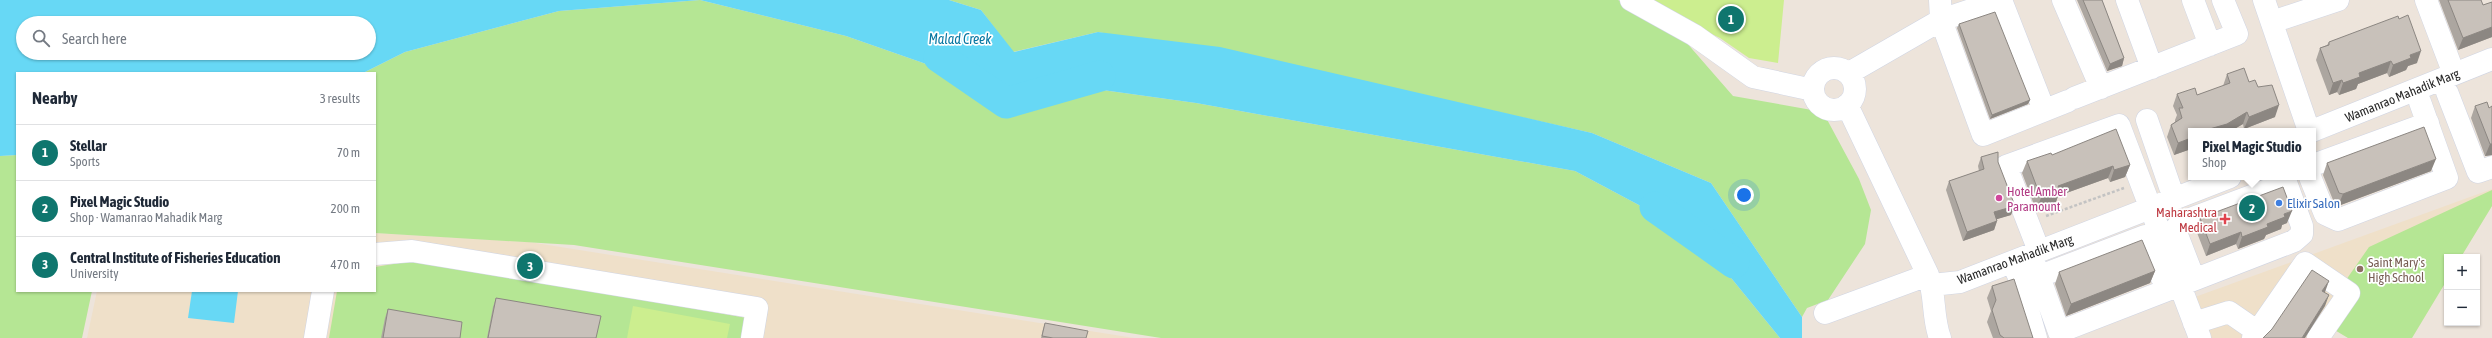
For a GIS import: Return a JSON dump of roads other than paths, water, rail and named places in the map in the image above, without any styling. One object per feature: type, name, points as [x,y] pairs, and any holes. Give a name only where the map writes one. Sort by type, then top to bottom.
[{"type":"street","points":[[1630,0],[1694,35],[1753,77],[1813,90]]},
{"type":"street","points":[[1849,73],[1941,10],[2001,0],[2044,110]]},
{"type":"street","points":[[2064,0],[2101,88]]},
{"type":"street","points":[[2127,0],[2152,68]]},
{"type":"street","points":[[2193,0],[2210,44]]},
{"type":"street","points":[[1941,10],[1983,135],[2237,34],[2223,0]]},
{"type":"street","points":[[2264,0],[2309,128]]},
{"type":"street","points":[[2272,22],[2338,0]]},
{"type":"street","points":[[2426,0],[2478,172],[2492,167]]},
{"type":"street","name":"Wamanrao Mahadik Marg","points":[[2316,137],[2420,102],[2492,59]]},
{"type":"street","points":[[1840,68],[1849,73],[1855,87],[1853,97],[1847,105],[1838,110],[1828,109],[1816,100],[1813,90],[1817,76],[1825,69],[1840,68]]},
{"type":"street","name":"Wamanrao Mahadik Marg","points":[[2316,136],[2450,83],[2492,75]]},
{"type":"street","points":[[2311,180],[2324,214],[2338,220],[2447,178],[2420,102]]},
{"type":"street","points":[[1847,105],[1930,280],[1933,310],[1940,338]]},
{"type":"street","points":[[2148,120],[2170,187]]},
{"type":"street","points":[[2316,164],[2428,123]]},
{"type":"street","points":[[2181,286],[2177,227],[2182,222],[2285,180],[2302,226],[2302,234],[2294,241],[2181,286],[2059,332],[2040,276],[2029,251],[2006,166],[2119,125],[2181,286],[2197,330],[2229,312],[2256,335],[2305,263],[2349,293],[2318,338]]},
{"type":"street","name":"Wamanrao Mahadik Marg","points":[[2149,202],[2170,187],[2188,180]]},
{"type":"street","name":"Wamanrao Mahadik Marg","points":[[1930,280],[1960,282],[2029,251],[2149,202],[2220,180]]},
{"type":"street","points":[[2040,276],[2145,236],[2181,286]]},
{"type":"street","points":[[376,254],[412,251],[757,308],[752,338]]},
{"type":"street","points":[[2029,251],[2018,275],[2036,338]]},
{"type":"street","name":"Wamanrao Mahadik Marg","points":[[1930,280],[1958,270],[2029,251]]},
{"type":"street","points":[[1825,313],[1930,280]]},
{"type":"street","points":[[316,338],[323,292]]},
{"type":"water","points":[[0,0],[700,0],[559,11],[405,52],[365,72],[16,72],[16,155],[0,156]]},
{"type":"water","name":"Malad Creek","points":[[700,0],[949,0],[981,10],[1014,52],[1098,32],[1220,47],[1592,133],[1711,183],[1802,317],[1802,338],[1780,338],[1697,236],[1575,171],[1196,103],[1088,88],[992,87],[846,36]]},
{"type":"water","points":[[192,292],[238,292],[234,323],[188,318]]},
{"type":"waterway","points":[[939,57],[1006,103],[1100,76]]},
{"type":"waterway","points":[[1655,207],[1734,263]]},
{"type":"place","name":"Stellar","points":[[1731,19]]},
{"type":"place","name":"Hotel Amber Paramount","points":[[1999,198]]},
{"type":"place","name":"Elixir Salon","points":[[2279,203]]},
{"type":"place","name":"Pixel Magic Studio","points":[[2252,208]]},
{"type":"place","name":"Maharashtra Medical","points":[[2225,219]]},
{"type":"place","name":"Central Institute of Fisheries Education","points":[[530,266]]},
{"type":"place","name":"Saint Mary's High School","points":[[2360,269]]}]
